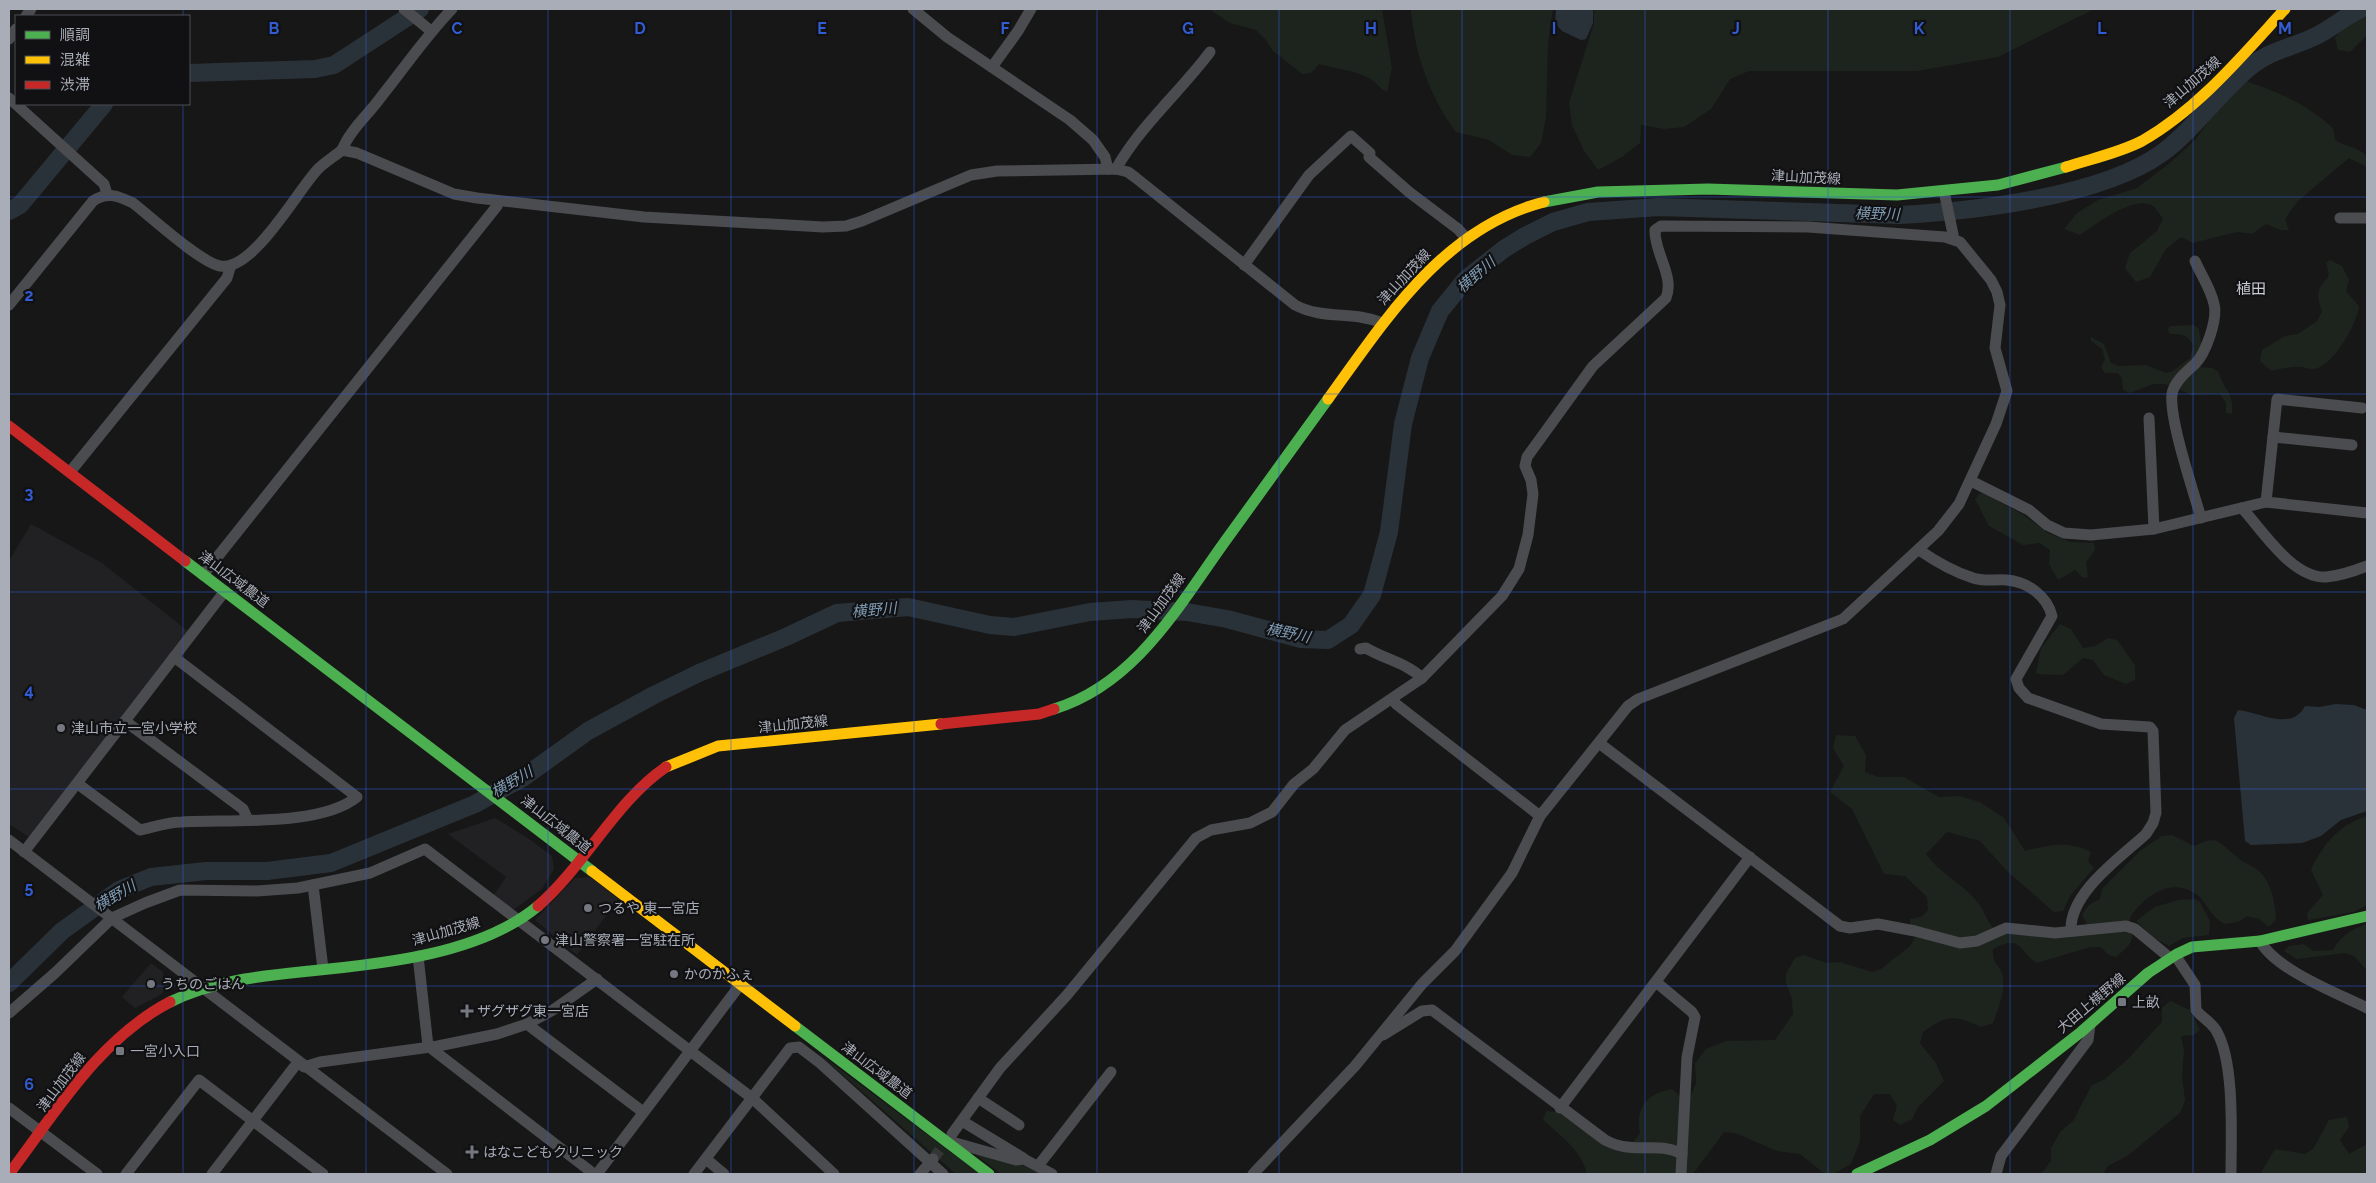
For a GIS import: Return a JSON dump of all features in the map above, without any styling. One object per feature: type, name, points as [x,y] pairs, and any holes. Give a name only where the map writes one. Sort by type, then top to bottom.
[{"type":"main road","name":"津山加茂線","points":[[10,1174],[93,1063],[116,1041],[165,1005],[206,989],[244,978],[418,956],[482,939],[519,919],[536,907],[580,862],[638,791],[665,768],[689,756],[718,746],[1039,714],[1088,697],[1114,680],[1136,661],[1159,633],[1383,323],[1418,280],[1466,238],[1498,219],[1530,206],[1565,197],[1598,192],[1708,189],[1945,197],[2049,172],[2141,141],[2178,115],[2231,68],[2285,9]]},
{"type":"main road","name":"津山広域農道","points":[[9,426],[740,985],[947,1136],[989,1174]]},
{"type":"main road","name":"大田上横野線","points":[[1857,1174],[1935,1137],[1972,1115],[2090,1025],[2172,957],[2192,947],[2260,941],[2367,916]]},
{"type":"street","points":[[9,305],[93,202],[107,194],[119,196],[133,203],[205,259],[220,266],[231,265],[243,259],[258,245],[318,169],[342,150],[347,138],[431,31],[452,9]]},
{"type":"street","points":[[913,9],[947,37],[1070,120],[1087,135],[1105,156],[1112,169]]},
{"type":"street","points":[[992,67],[1018,32],[1031,9]]},
{"type":"street","points":[[409,13],[431,31]]},
{"type":"street","points":[[1112,169],[1210,52]]},
{"type":"street","points":[[17,105],[104,184],[107,194]]},
{"type":"street","points":[[1244,265],[1309,176],[1351,136],[1370,153],[1369,157],[1389,175],[1451,223],[1466,238]]},
{"type":"street","points":[[342,150],[357,153],[454,194],[499,201],[644,217],[823,227],[846,226],[862,221],[971,175],[996,171],[1112,169],[1128,172],[1244,265],[1307,311],[1373,318],[1383,323]]},
{"type":"street","points":[[1253,1174],[1380,1037],[1422,984],[1455,951],[1512,873],[1540,816],[1624,710],[1638,700],[1843,619],[1918,550],[1959,504],[2005,401],[2007,391],[1996,348],[2000,305],[1997,292],[1976,261],[1954,236],[1945,197]]},
{"type":"street","points":[[203,575],[363,377],[499,201]]},
{"type":"street","points":[[2340,218],[2367,218]]},
{"type":"street","points":[[1024,1159],[1016,1160],[947,1136],[962,1122],[1000,1068],[1067,995],[1196,838],[1203,832],[1250,822],[1272,812],[1294,784],[1313,769],[1345,730],[1422,678],[1502,596],[1519,569],[1528,535],[1533,494],[1526,466],[1527,457],[1593,366],[1666,298],[1669,291],[1667,276],[1654,239],[1655,230],[1661,226],[1808,227],[1954,236]]},
{"type":"street","points":[[2195,261],[2214,302],[2215,310],[2205,352],[2183,375],[2174,388],[2172,395],[2175,423],[2201,518]]},
{"type":"street","points":[[70,472],[227,278],[231,265]]},
{"type":"street","points":[[2266,502],[2277,399],[2362,408]]},
{"type":"street","points":[[2150,418],[2154,529]]},
{"type":"street","points":[[2273,437],[2352,445]]},
{"type":"street","points":[[1970,481],[2028,510],[2047,524],[2064,533],[2090,535],[2154,529],[2266,502],[2367,513]]},
{"type":"street","points":[[2242,508],[2296,567],[2310,575],[2332,576],[2367,566]]},
{"type":"street","points":[[1918,550],[1934,560],[1973,578],[1986,581],[2009,580],[2027,586],[2041,595],[2050,607],[2052,616],[2016,679],[2028,698],[2100,724],[2150,727],[2153,731],[2156,813],[2153,823],[2146,834],[2083,895],[2071,921],[2071,931]]},
{"type":"street","points":[[24,852],[225,591]]},
{"type":"street","points":[[1360,649],[1366,648],[1386,660],[1414,670],[1422,678]]},
{"type":"street","points":[[78,784],[140,830],[180,822],[305,816],[346,806],[357,797],[174,657]]},
{"type":"street","points":[[1393,699],[1396,704],[1540,816]]},
{"type":"street","points":[[125,720],[243,809],[248,820]]},
{"type":"street","points":[[1599,743],[1840,926],[1850,928],[1878,924],[1915,931],[1960,943],[1978,941],[2006,928],[2055,933],[2122,926],[2131,927],[2172,957],[2194,985],[2196,1010],[2217,1031],[2223,1050],[2230,1098],[2231,1174]]},
{"type":"street","points":[[9,840],[446,1174]]},
{"type":"street","points":[[9,1013],[55,973],[112,918],[180,890],[257,891],[298,888],[370,873],[425,849],[752,1098],[834,1174]]},
{"type":"street","points":[[1560,1108],[1750,857]]},
{"type":"street","points":[[313,885],[322,969]]},
{"type":"street","points":[[2260,941],[2265,950],[2293,970],[2367,1008]]},
{"type":"street","points":[[418,956],[428,1046],[596,1174],[740,985]]},
{"type":"street","points":[[212,1174],[253,1120],[301,1065],[474,1039],[527,1024],[553,1010],[597,980]]},
{"type":"street","points":[[1656,982],[1692,1012],[1695,1017],[1687,1057],[1681,1174]]},
{"type":"street","points":[[1380,1037],[1422,1011],[1432,1010],[1560,1108],[1615,1146],[1628,1149],[1667,1148],[1682,1154]]},
{"type":"street","points":[[527,1024],[643,1112]]},
{"type":"street","points":[[1996,1174],[2001,1156],[2088,1040],[2090,1025]]},
{"type":"street","points":[[694,1174],[790,1048],[798,1047],[820,1063],[931,1161],[943,1174]]},
{"type":"street","points":[[1038,1166],[1111,1072]]},
{"type":"street","points":[[126,1174],[200,1080],[322,1174]]},
{"type":"street","points":[[978,1098],[1019,1125]]},
{"type":"street","points":[[9,1108],[97,1174]]},
{"type":"street","points":[[962,1122],[1052,1174]]},
{"type":"street","points":[[706,1158],[724,1174]]},
{"type":"street","points":[[920,1174],[931,1161]]},
{"type":"shaded area","points":[[1209,9],[1382,9],[1392,68],[1387,92],[1372,80],[1360,74],[1319,64],[1311,73],[1302,74],[1272,50],[1266,40],[1256,30],[1230,23]]},
{"type":"shaded area","points":[[1411,9],[1553,9],[1548,43],[1546,118],[1541,143],[1530,157],[1512,155],[1489,140],[1456,132],[1438,104],[1425,74],[1416,41]]},
{"type":"shaded area","points":[[1556,9],[1593,9],[1593,23],[1586,39],[1581,40],[1562,31],[1555,23]]},
{"type":"shaded area","points":[[1594,9],[2094,9],[1998,57],[1917,71],[1749,71],[1730,79],[1711,109],[1684,127],[1664,129],[1641,125],[1640,143],[1622,157],[1598,170],[1584,151],[1572,125],[1569,103],[1594,23]]},
{"type":"shaded area","points":[[2367,17],[2367,35],[2350,52],[2338,50],[2335,38],[2353,21]]},
{"type":"shaded area","points":[[2245,81],[2302,105],[2323,119],[2333,128],[2335,140],[2367,156],[2367,167],[2349,158],[2298,201],[2285,219],[2289,230],[2280,230],[2266,224],[2252,234],[2237,232],[2193,243],[2181,237],[2166,249],[2150,277],[2136,282],[2125,268],[2130,253],[2157,231],[2163,218],[2153,206],[2145,203],[2126,207],[2105,218],[2080,235],[2064,229],[2077,213],[2098,200],[2137,188],[2171,162],[2196,139],[2216,111]]},
{"type":"shaded area","points":[[2330,260],[2342,266],[2349,280],[2346,291],[2359,306],[2349,333],[2336,353],[2320,367],[2312,369],[2294,367],[2271,371],[2260,361],[2262,350],[2285,336],[2298,334],[2317,321],[2322,312],[2318,294],[2329,275],[2326,263]]},
{"type":"shaded area","points":[[2194,325],[2199,329],[2201,343],[2197,367],[2212,368],[2218,371],[2232,400],[2232,414],[2226,413],[2226,403],[2220,394],[2192,395],[2165,384],[2153,384],[2130,393],[2123,390],[2122,379],[2118,373],[2105,373],[2101,367],[2105,359],[2102,349],[2091,341],[2091,337],[2104,344],[2111,363],[2119,366],[2146,365],[2166,373],[2173,371],[2190,358],[2193,345],[2186,337],[2170,334],[2167,329],[2171,326]]},
{"type":"shaded area","points":[[1981,492],[2022,514],[2048,533],[2070,542],[2094,543],[2095,550],[2086,562],[2088,577],[2083,578],[2075,570],[2058,580],[2049,564],[2050,550],[2039,543],[2023,545],[1989,526],[1975,499]]},
{"type":"shaded area","name":"津山市立一宮小学校","points":[[31,524],[102,563],[189,632],[29,837],[9,824],[9,561]]},
{"type":"shaded area","points":[[2060,624],[2071,629],[2083,648],[2095,646],[2108,638],[2117,640],[2135,665],[2135,680],[2126,684],[2104,675],[2093,660],[2083,658],[2063,675],[2036,674],[2041,648]]},
{"type":"shaded area","points":[[2336,704],[2354,705],[2367,710],[2367,811],[2341,820],[2321,836],[2302,843],[2251,845],[2245,841],[2234,718],[2238,710],[2274,719],[2284,719],[2292,718],[2299,714],[2305,706],[2319,707]]},
{"type":"shaded area","points":[[1836,735],[1855,736],[1866,755],[1865,772],[1878,777],[1904,777],[1939,797],[1959,796],[1980,802],[2004,818],[2025,851],[2042,847],[2067,845],[2083,848],[2091,852],[2088,861],[2094,868],[2070,896],[2063,911],[2054,912],[2008,872],[1980,841],[1947,832],[1926,854],[1973,897],[1997,932],[2060,938],[2087,932],[2087,924],[2082,914],[2089,905],[2100,899],[2102,889],[2141,850],[2162,836],[2172,835],[2194,846],[2202,842],[2217,841],[2239,859],[2258,870],[2270,888],[2274,900],[2276,919],[2269,927],[2259,919],[2247,916],[2238,922],[2225,924],[2215,917],[2196,894],[2173,887],[2152,895],[2135,910],[2130,922],[2131,940],[2128,946],[2116,957],[2109,955],[2100,947],[2090,947],[2037,963],[2020,946],[2015,944],[2010,943],[1993,949],[1995,962],[2003,977],[2003,989],[1993,1023],[1981,1027],[1964,1020],[1951,1018],[1939,1022],[1923,1032],[1920,1043],[1936,1063],[1944,1081],[1918,1107],[1912,1119],[1900,1125],[1893,1120],[1897,1106],[1890,1094],[1874,1094],[1860,1116],[1860,1141],[1851,1164],[1833,1174],[1825,1174],[1800,1154],[1777,1151],[1735,1133],[1724,1132],[1693,1174],[1587,1174],[1575,1151],[1543,1120],[1546,1111],[1558,1112],[1605,1146],[1632,1144],[1640,1133],[1639,1124],[1642,1109],[1650,1098],[1672,1089],[1680,1096],[1690,1097],[1696,1084],[1695,1063],[1706,1049],[1726,1041],[1775,1040],[1793,1014],[1792,999],[1786,983],[1786,974],[1795,958],[1804,955],[1827,963],[1840,962],[1872,972],[1881,969],[1909,947],[1916,936],[1910,926],[1910,919],[1921,917],[1928,910],[1927,897],[1905,876],[1884,874],[1852,809],[1830,792],[1844,766],[1833,748]]},
{"type":"shaded area","points":[[2367,816],[2367,905],[2354,912],[2308,920],[2307,913],[2323,895],[2311,870],[2321,852],[2333,836],[2349,824]]},
{"type":"shaded area","points":[[495,818],[528,838],[552,856],[554,869],[542,889],[513,910],[493,896],[506,877],[448,834]]},
{"type":"shaded area","points":[[590,877],[618,899],[577,955],[535,920],[575,878]]},
{"type":"shaded area","points":[[2194,899],[2199,901],[2210,921],[2209,935],[2183,938],[2169,946],[2154,938],[2136,921],[2155,907],[2178,900]]},
{"type":"shaded area","points":[[2367,924],[2367,971],[2354,956],[2345,953],[2297,959],[2284,951],[2289,946],[2304,944],[2313,951],[2333,950],[2347,934]]},
{"type":"shaded area","points":[[151,963],[163,972],[165,990],[160,995],[135,1008],[122,997]]},
{"type":"shaded area","points":[[2170,1001],[2190,1010],[2200,1030],[2194,1035],[2181,1036],[2184,1051],[2182,1076],[2185,1100],[2180,1113],[2127,1156],[2108,1166],[2103,1174],[2041,1174],[2051,1161],[2051,1148],[2061,1131],[2073,1121],[2092,1085],[2105,1079],[2127,1060],[2162,1022],[2162,1008]]},
{"type":"shaded area","points":[[818,1053],[980,1174],[956,1174]]},
{"type":"shaded area","points":[[2347,1117],[2349,1127],[2340,1140],[2349,1154],[2367,1144],[2367,1174],[2260,1174],[2275,1149],[2305,1154],[2313,1149],[2329,1120]]},
{"type":"shaded area","points":[[971,1151],[1018,1163],[1044,1174],[1001,1174]]},
{"type":"waterway","points":[[190,73],[315,69],[334,65],[420,9]]},
{"type":"waterway","name":"横野川","points":[[9,983],[62,931],[119,890],[151,877],[206,871],[267,871],[331,863],[475,804],[524,777],[588,731],[654,695],[699,673],[786,637],[837,613],[908,607],[990,625],[1014,627],[1090,612],[1132,609],[1187,612],[1227,619],[1301,639],[1328,640],[1351,625],[1372,595],[1389,532],[1403,424],[1420,358],[1440,311],[1466,279],[1504,249],[1525,236],[1553,222],[1588,212],[1659,207],[1899,215],[1999,205],[2071,191],[2106,181],[2136,168],[2162,153],[2183,135],[2252,65],[2270,54],[2322,33],[2361,9]]},
{"type":"waterway","points":[[9,211],[20,205],[103,105]]},
{"type":"tunnel","points":[[933,1159],[950,1136]]},
{"type":"traffic: fast","points":[[1544,202],[1598,192],[1708,189],[1897,195],[1998,185],[2066,167]]},
{"type":"traffic: fast","points":[[1054,709],[1083,697],[1109,681],[1132,662],[1153,640],[1328,399]]},
{"type":"traffic: fast","points":[[185,561],[592,871]]},
{"type":"traffic: fast","points":[[170,1002],[204,989],[238,980],[368,965],[430,954],[460,946],[488,935],[515,922],[538,906]]},
{"type":"traffic: fast","points":[[1857,1174],[1930,1140],[1986,1106],[2081,1032],[2148,973],[2177,954],[2192,947],[2260,941],[2367,916]]},
{"type":"traffic: fast","points":[[795,1026],[989,1174]]},
{"type":"traffic: slow","points":[[2066,167],[2124,149],[2142,141],[2162,128],[2201,98],[2285,9]]},
{"type":"traffic: slow","points":[[1328,399],[1395,308],[1420,280],[1447,255],[1476,232],[1508,215],[1544,202]]},
{"type":"traffic: slow","points":[[666,767],[718,746],[941,724]]},
{"type":"traffic: slow","points":[[592,871],[795,1026]]},
{"type":"traffic: jam","points":[[9,426],[185,561]]},
{"type":"traffic: jam","points":[[941,724],[1039,714],[1054,709]]},
{"type":"traffic: jam","points":[[538,906],[571,872],[632,797],[666,767]]},
{"type":"traffic: jam","points":[[9,1174],[62,1102],[100,1056],[145,1017],[170,1002]]},
{"type":"place","name":"津山市立一宮小学校","points":[[61,728]]},
{"type":"place","name":"つるや 東一宮店","points":[[588,908]]},
{"type":"place","name":"津山警察署一宮駐在所","points":[[545,940]]},
{"type":"place","name":"かのかふぇ","points":[[674,974]]},
{"type":"place","name":"うちのごはん","points":[[151,984]]},
{"type":"place","name":"上畝","points":[[2122,1002]]},
{"type":"place","name":"ザグザグ東一宮店","points":[[467,1011]]},
{"type":"place","name":"一宮小入口","points":[[120,1051]]},
{"type":"place","name":"はなこどもクリニック","points":[[472,1152]]},
{"type":"district","name":"植田","points":[[2251,289]]}]
